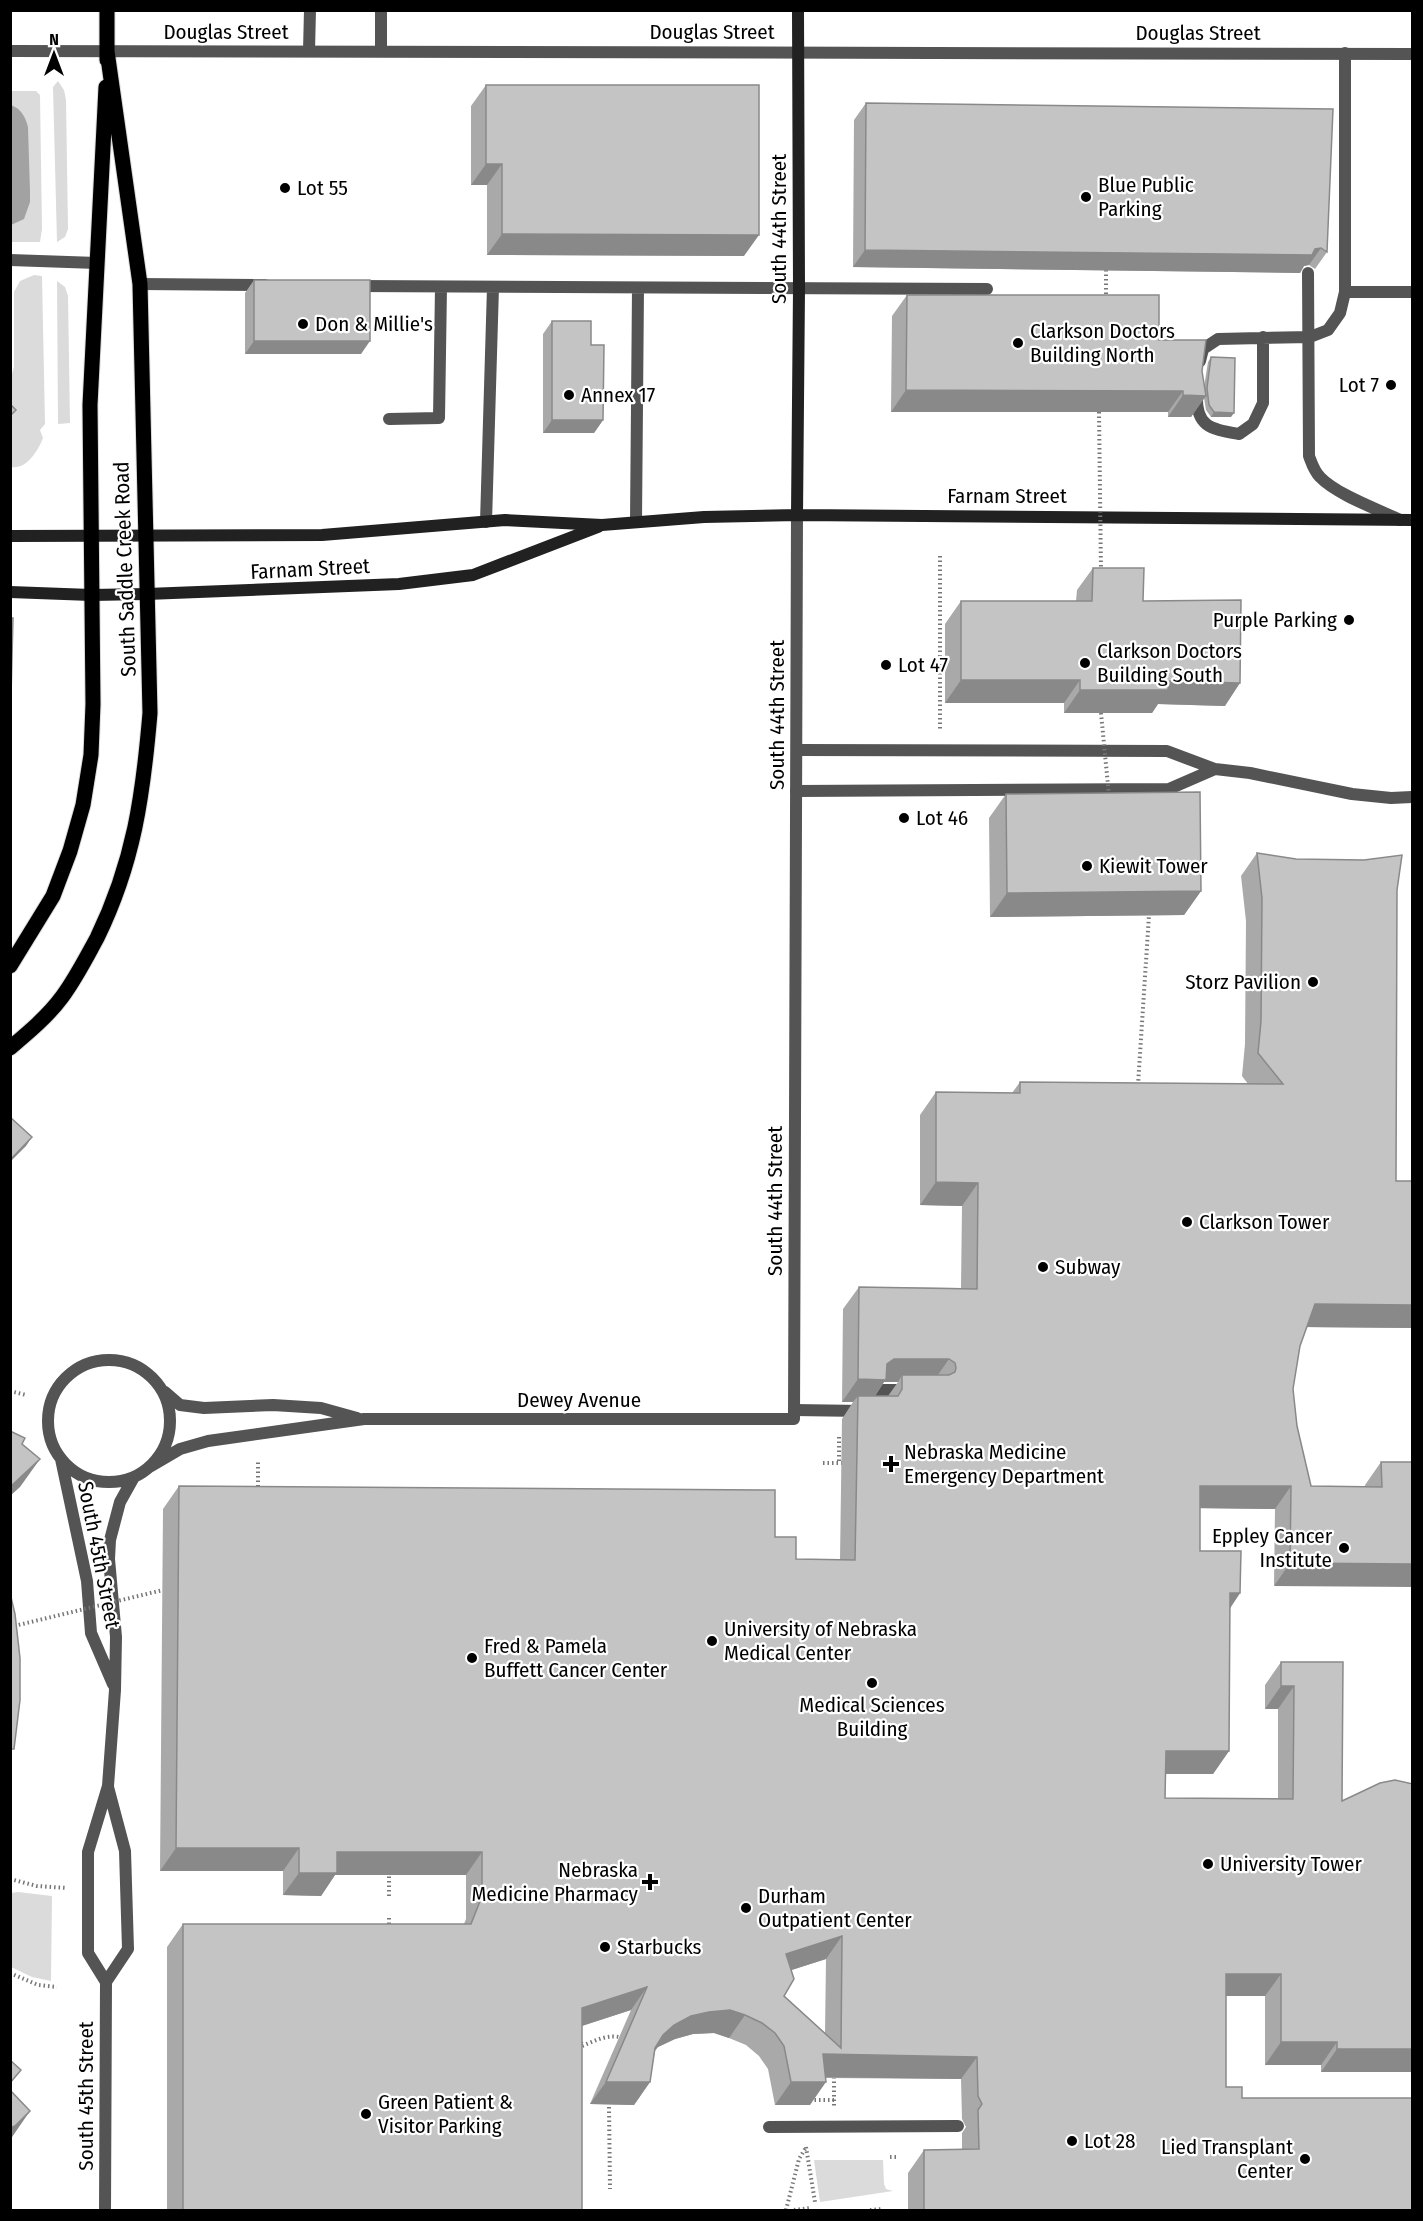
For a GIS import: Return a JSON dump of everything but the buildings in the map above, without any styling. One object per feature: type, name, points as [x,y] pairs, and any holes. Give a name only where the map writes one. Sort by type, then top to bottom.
[{"type":"main road","name":"South Saddle Creek Road","points":[[10,966],[52,896],[70,851],[83,805],[91,755],[93,704],[90,405],[107,10]]},
{"type":"main road","name":"South 44th Street","points":[[798,10],[798,515]]},
{"type":"main road","name":"South Saddle Creek Road","points":[[10,1048],[62,997],[83,966],[116,896],[129,858],[144,783],[150,713],[144,536],[140,284],[107,51]]},
{"type":"main road","name":"Farnam Street","points":[[10,536],[322,535],[506,520],[602,525],[713,517],[798,515],[1027,515],[1413,520]]},
{"type":"main road","name":"Farnam Street","points":[[10,592],[91,595],[147,594],[399,584],[473,575],[602,525]]},
{"type":"street","points":[[309,51],[310,10]]},
{"type":"street","points":[[381,10],[381,51]]},
{"type":"street","name":"Douglas Street","points":[[10,51],[1413,54]]},
{"type":"street","points":[[1263,337],[1263,403],[1254,424],[1239,434],[1213,430],[1201,420],[1196,403],[1197,376],[1203,349],[1218,339],[1263,337],[1310,337],[1328,330],[1340,312],[1345,292],[1345,53]]},
{"type":"street","points":[[10,260],[97,263]]},
{"type":"street","points":[[1308,273],[1309,456],[1313,468],[1333,487],[1400,520]]},
{"type":"street","points":[[140,284],[275,285]]},
{"type":"street","points":[[345,286],[987,289]]},
{"type":"street","points":[[389,419],[439,418],[441,287]]},
{"type":"street","points":[[486,522],[493,287]]},
{"type":"street","points":[[636,522],[638,288]]},
{"type":"street","points":[[1345,292],[1413,292]]},
{"type":"street","name":"South 44th Street","points":[[794,1415],[798,515]]},
{"type":"street","points":[[797,750],[1167,751],[1215,769],[1250,773],[1352,794],[1391,798],[1413,797]]},
{"type":"street","points":[[796,791],[1169,789],[1215,769]]},
{"type":"street","name":"South 45th Street","points":[[60,1459],[75,1473],[94,1481],[114,1483],[135,1477],[151,1466],[164,1450],[170,1430],[170,1409],[162,1390],[149,1374],[132,1364],[112,1360],[92,1362],[74,1371],[59,1385],[50,1402],[47,1422],[51,1442],[60,1459],[87,1581],[91,1633],[115,1690]]},
{"type":"street","name":"Dewey Avenue","points":[[162,1390],[180,1405],[204,1408],[273,1405],[312,1408],[364,1419]]},
{"type":"street","name":"Dewey Avenue","points":[[151,1466],[180,1449],[208,1441],[364,1419],[794,1415],[878,1411],[878,1390],[921,1390]]},
{"type":"street","name":"South 45th Street","points":[[105,2211],[106,1982],[88,1953],[88,1852],[108,1786],[115,1690],[116,1637],[109,1559],[110,1540],[120,1502],[135,1477]]},
{"type":"street","name":"South 45th Street","points":[[106,1982],[128,1949],[125,1851],[108,1786]]},
{"type":"street","points":[[768,2127],[958,2126]]},
{"type":"path","points":[[1106,270],[1106,305]]},
{"type":"path","points":[[1099,412],[1101,577]]},
{"type":"path","points":[[940,556],[940,736]]},
{"type":"path","points":[[1101,713],[1110,805]]},
{"type":"path","points":[[1138,1094],[1149,915]]},
{"type":"path","points":[[10,1391],[26,1395]]},
{"type":"path","points":[[839,1437],[839,1463]]},
{"type":"path","points":[[258,1462],[258,1498]]},
{"type":"path","points":[[823,1463],[849,1463]]},
{"type":"path","points":[[10,1627],[163,1590]]},
{"type":"path","points":[[389,1875],[389,1896]]},
{"type":"path","points":[[10,1879],[45,1887],[77,1888]]},
{"type":"path","points":[[389,1918],[389,1934]]},
{"type":"path","points":[[10,1973],[38,1985],[57,1987]]},
{"type":"path","points":[[576,2051],[578,2038],[582,2046],[600,2039],[618,2036],[625,2039]]},
{"type":"path","points":[[834,2077],[834,2112]]},
{"type":"path","points":[[810,2100],[834,2100]]},
{"type":"path","points":[[609,2107],[610,2189]]},
{"type":"path","points":[[786,2211],[799,2159],[806,2146],[815,2202]]},
{"type":"path","points":[[890,2157],[899,2157]]},
{"type":"path","points":[[794,2211],[810,2208]]},
{"type":"path","points":[[870,2211],[882,2209],[882,2211]]},
{"type":"shaded area","points":[[58,81],[64,90],[66,100],[68,229],[65,237],[57,242],[53,87]]},
{"type":"shaded area","points":[[10,91],[36,91],[40,95],[42,229],[40,242],[11,242]]},
{"type":"shaded area","points":[[11,105],[22,113],[28,127],[30,202],[24,219],[11,225]]},
{"type":"shaded area","points":[[34,275],[42,276],[45,424],[40,430],[43,438],[35,454],[22,466],[11,467],[10,381],[14,367],[14,292],[20,281]]},
{"type":"shaded area","points":[[57,281],[65,287],[68,296],[70,423],[58,424]]},
{"type":"shaded area","points":[[11,1893],[52,1896],[51,1981],[32,1977],[11,1967]]},
{"type":"shaded area","points":[[814,2160],[883,2160],[884,2184],[886,2189],[893,2191],[820,2202]]},
{"type":"place","name":"Lot 55","points":[[285,188]]},
{"type":"place","name":"Blue Public Parking","points":[[1086,197]]},
{"type":"place","name":"Don & Millie's","points":[[303,324]]},
{"type":"place","name":"Clarkson Doctors Building North","points":[[1018,343]]},
{"type":"place","name":"Lot 7","points":[[1391,385]]},
{"type":"place","name":"Annex 17","points":[[569,395]]},
{"type":"place","name":"Purple Parking","points":[[1349,620]]},
{"type":"place","name":"Clarkson Doctors Building South","points":[[1085,663]]},
{"type":"place","name":"Lot 47","points":[[886,665]]},
{"type":"place","name":"Lot 46","points":[[904,818]]},
{"type":"place","name":"Kiewit Tower","points":[[1087,866]]},
{"type":"place","name":"Storz Pavilion","points":[[1313,982]]},
{"type":"place","name":"Clarkson Tower","points":[[1187,1222]]},
{"type":"place","name":"Subway","points":[[1043,1267]]},
{"type":"place","name":"Nebraska Medicine Emergency Department","points":[[891,1464]]},
{"type":"place","name":"Eppley Cancer Institute","points":[[1344,1548]]},
{"type":"place","name":"University of Nebraska Medical Center","points":[[712,1641]]},
{"type":"place","name":"Fred & Pamela Buffett Cancer Center","points":[[472,1658]]},
{"type":"place","name":"Medical Sciences Building","points":[[872,1683]]},
{"type":"place","name":"University Tower","points":[[1208,1864]]},
{"type":"place","name":"Nebraska Medicine Pharmacy","points":[[650,1882]]},
{"type":"place","name":"Durham Outpatient Center","points":[[746,1908]]},
{"type":"place","name":"Starbucks","points":[[605,1947]]},
{"type":"place","name":"Green Patient & Visitor Parking","points":[[366,2114]]},
{"type":"place","name":"Lot 28","points":[[1072,2141]]},
{"type":"place","name":"Lied Transplant Center","points":[[1305,2159]]}]
